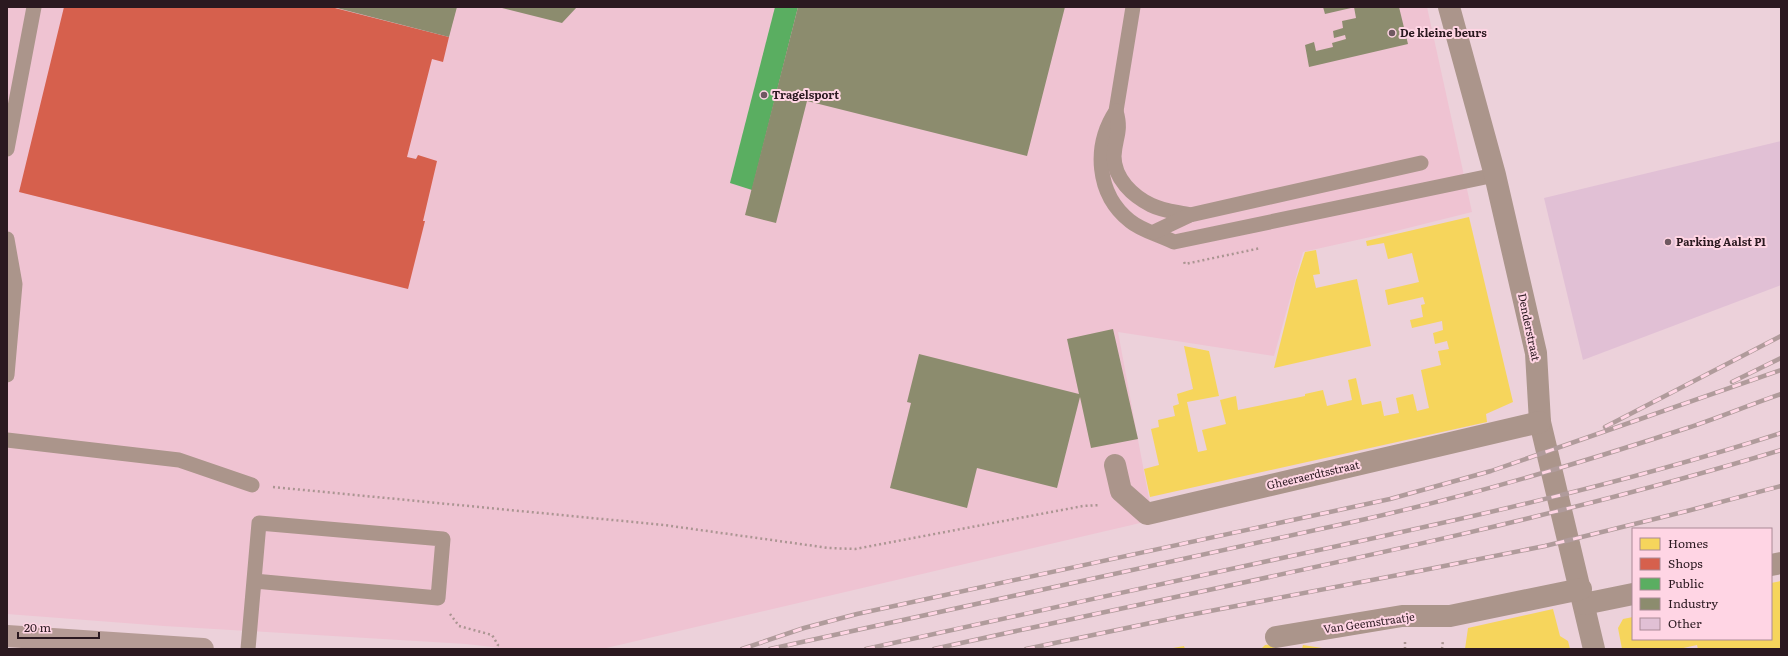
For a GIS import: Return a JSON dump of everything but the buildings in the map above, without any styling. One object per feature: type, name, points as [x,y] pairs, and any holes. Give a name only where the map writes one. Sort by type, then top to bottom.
[{"type":"street","name":"Denderstraat","points":[[1449,7],[1495,175],[1536,353],[1540,422],[1594,649]]},
{"type":"street","name":"Gheeraerdtsstraat","points":[[1115,465],[1121,491],[1147,514],[1540,422]]},
{"type":"street","name":"Van Geemstraatje","points":[[1276,637],[1402,616],[1450,616],[1582,597],[1632,594]]},
{"type":"street","points":[[7,636],[203,649]]},
{"type":"lane","points":[[7,149],[34,7]]},
{"type":"lane","points":[[1134,7],[1116,111],[1108,123],[1101,157],[1104,186],[1113,204],[1119,212],[1131,222],[1174,242],[1495,175]]},
{"type":"lane","points":[[1116,111],[1120,125],[1114,162],[1122,182],[1136,196],[1152,205],[1190,215]]},
{"type":"lane","points":[[1154,232],[1190,215],[1421,164]]},
{"type":"lane","points":[[7,239],[15,284],[7,375]]},
{"type":"lane","points":[[7,440],[179,460],[252,485]]},
{"type":"lane","points":[[248,649],[259,523],[443,539],[438,598],[254,581]]},
{"type":"path","points":[[252,485],[664,526],[829,548],[855,549],[1083,506],[1105,505]]},
{"type":"path","points":[[438,598],[459,626],[492,635],[498,645],[496,649]]},
{"type":"shaded area","points":[[7,7],[1427,7],[1472,212],[1303,252],[1274,356],[1118,332],[1153,520],[602,649],[511,649],[466,644],[164,626],[7,614]]},
{"type":"railway","points":[[1605,427],[1781,336]]},
{"type":"railway","points":[[1732,382],[1781,358]]},
{"type":"railway","points":[[742,649],[804,628],[857,614],[1390,499],[1491,471],[1781,370]]},
{"type":"railway","points":[[770,649],[1357,521],[1440,501],[1523,479],[1605,454],[1699,424],[1781,394]]},
{"type":"railway","points":[[866,649],[1470,517],[1657,470],[1781,433]]},
{"type":"railway","points":[[934,649],[1465,533],[1571,508],[1781,450]]},
{"type":"railway","points":[[1026,649],[1184,616],[1545,546],[1781,486]]},
{"type":"place","name":"De kleine beurs","points":[[1392,33]]},
{"type":"place","name":"Tragelsport","points":[[764,95]]},
{"type":"place","name":"Parking Aalst P1","points":[[1668,242]]}]
